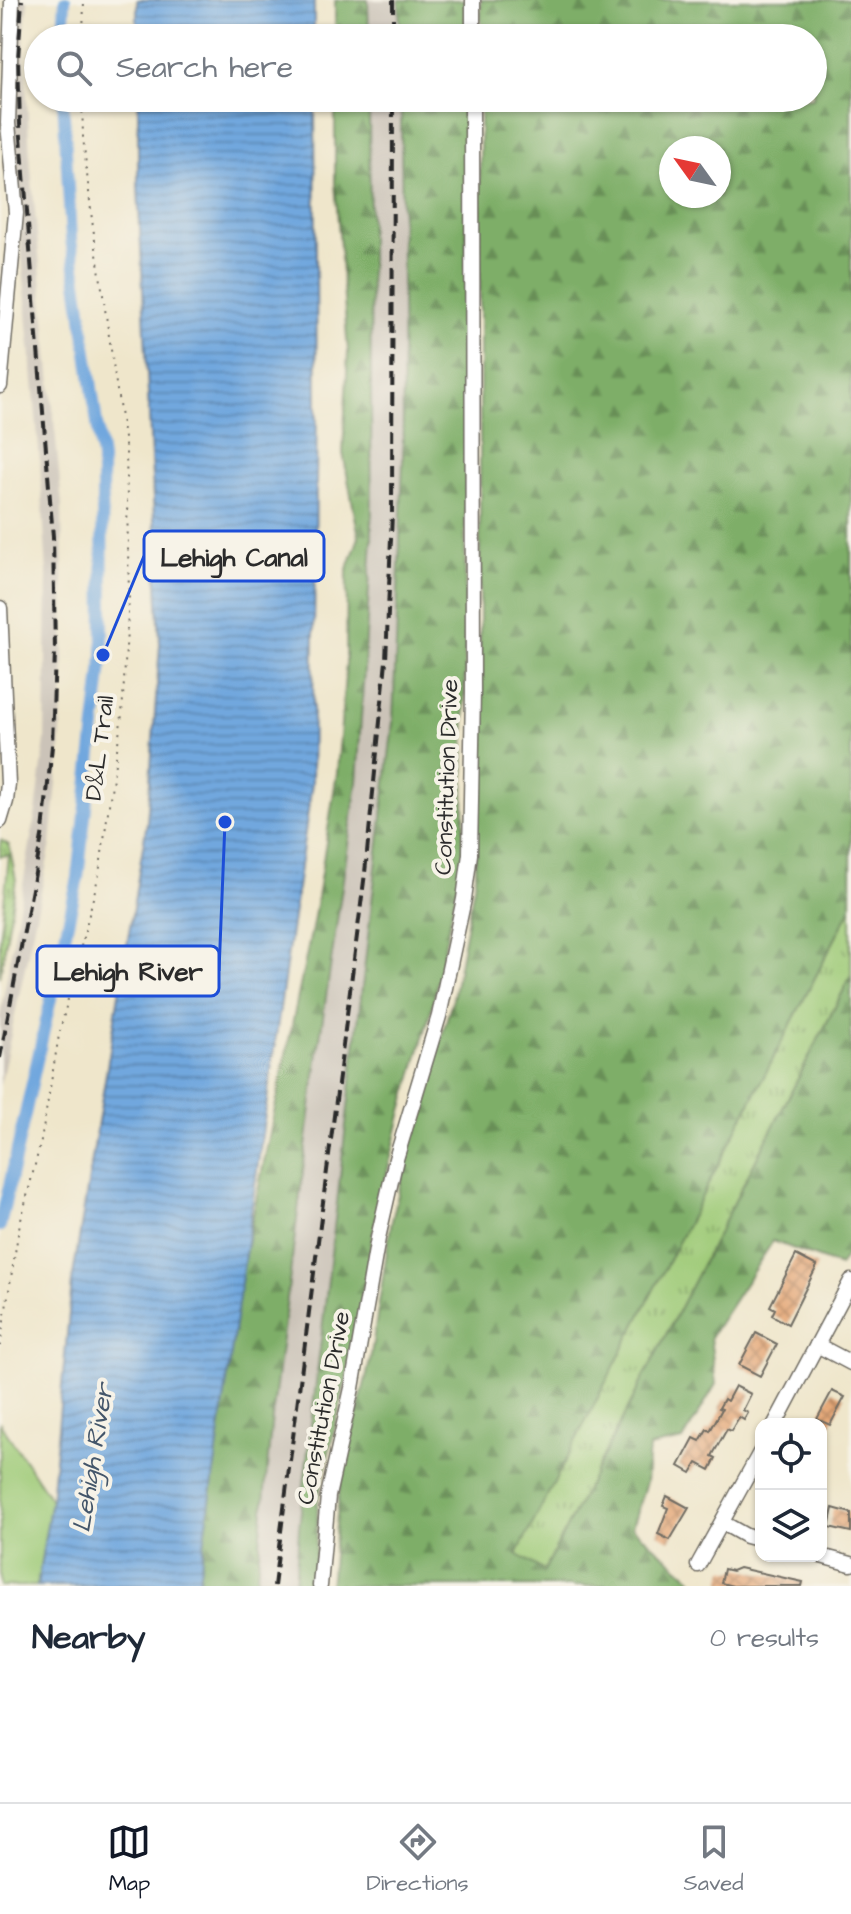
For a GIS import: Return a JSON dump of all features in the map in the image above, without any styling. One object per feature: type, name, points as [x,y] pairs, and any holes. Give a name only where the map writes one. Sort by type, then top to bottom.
[{"type":"street","points":[[0,386],[16,213],[8,123],[12,0]]},
{"type":"street","points":[[473,0],[473,24]]},
{"type":"street","name":"Constitution Drive","points":[[320,1586],[328,1496],[352,1388],[384,1211],[406,1120],[439,1016],[464,899],[470,854],[473,706],[472,112]]},
{"type":"street","points":[[0,608],[8,784],[0,821]]},
{"type":"street","points":[[778,1418],[851,1281]]},
{"type":"street","points":[[817,1345],[851,1363]]},
{"type":"street","points":[[698,1565],[755,1462]]},
{"type":"street","points":[[723,1523],[755,1538]]},
{"type":"street","points":[[827,1558],[851,1564]]},
{"type":"path","points":[[83,24],[84,0]]},
{"type":"path","name":"D&L Trail","points":[[0,1346],[19,1228],[41,1141],[59,1035],[99,874],[123,700],[129,596],[126,452],[92,220],[82,112]]},
{"type":"shaded area","points":[[12,0],[28,0],[24,24],[24,112],[28,112],[62,505],[64,660],[60,751],[51,844],[0,1086],[0,1016],[37,805],[45,741],[47,574],[9,107]]},
{"type":"shaded area","points":[[368,0],[399,0],[400,24],[369,24]]},
{"type":"shaded area","points":[[369,112],[401,112],[403,461],[393,722],[299,1528],[295,1586],[256,1586],[271,1426],[317,1059],[357,783],[372,539]]},
{"type":"green space","points":[[335,0],[368,0],[369,24],[335,24]]},
{"type":"green space","points":[[399,0],[465,0],[466,24],[400,24]]},
{"type":"green space","points":[[481,0],[851,0],[851,908],[517,1554],[544,1571],[851,976],[851,1245],[840,1266],[773,1241],[710,1337],[716,1384],[683,1440],[649,1447],[646,1482],[632,1527],[692,1579],[692,1586],[330,1586],[340,1484],[370,1361],[391,1225],[410,1143],[453,998],[475,880],[480,703],[480,112],[827,112],[827,24],[481,24]]},
{"type":"green space","points":[[335,112],[369,112],[372,539],[357,783],[317,1059],[271,1426],[256,1586],[198,1586],[243,1264],[313,923],[337,773],[346,663],[347,571],[359,537],[343,453],[348,352],[335,182]]},
{"type":"green space","points":[[401,112],[467,112],[464,853],[432,1007],[402,1111],[375,1223],[349,1368],[318,1500],[314,1586],[295,1586],[299,1528],[393,722],[403,461]]},
{"type":"green space","points":[[1,840],[9,845],[16,880],[0,977],[0,941],[9,855],[0,856]]},
{"type":"green space","points":[[851,908],[851,976],[544,1572],[516,1554]]},
{"type":"green space","points":[[0,1423],[51,1500],[37,1586],[0,1586]]},
{"type":"water","points":[[137,0],[314,0],[314,24],[137,24]]},
{"type":"water","points":[[138,112],[315,112],[317,409],[312,783],[198,1586],[37,1586],[51,1500],[72,1282],[147,822],[160,644],[138,186]]},
{"type":"building","points":[[796,1255],[817,1266],[788,1324],[772,1315],[775,1309],[770,1306]]},
{"type":"building","points":[[756,1333],[777,1344],[760,1376],[739,1365]]},
{"type":"building","points":[[735,1386],[751,1394],[743,1410],[748,1413],[744,1420],[739,1417],[731,1431],[727,1429],[712,1456],[716,1458],[710,1470],[697,1463],[691,1473],[679,1466],[694,1438],[700,1441],[707,1429],[710,1431],[724,1399],[727,1401]]},
{"type":"building","points":[[832,1391],[845,1397],[830,1425],[827,1418],[818,1418]]},
{"type":"building","points":[[667,1496],[689,1508],[670,1540],[658,1534],[668,1508],[663,1506]]},
{"type":"building","points":[[833,1508],[851,1513],[851,1532],[829,1527]]},
{"type":"building","points":[[739,1568],[803,1582],[802,1586],[733,1586],[721,1583],[724,1569],[732,1571]]},
{"type":"waterway","points":[[64,24],[65,0]]},
{"type":"waterway","points":[[0,1226],[78,878],[103,655],[102,459],[71,239],[64,112]]},
{"type":"railway","points":[[0,1058],[43,831],[52,746],[55,651],[53,537],[20,124],[18,58],[22,0]]},
{"type":"railway","points":[[393,0],[393,24]]},
{"type":"railway","points":[[274,1586],[365,873],[386,661],[392,513],[393,112]]},
{"type":"place","name":"Lehigh Canal","points":[[103,655]]},
{"type":"place","name":"Lehigh River","points":[[225,822]]}]
